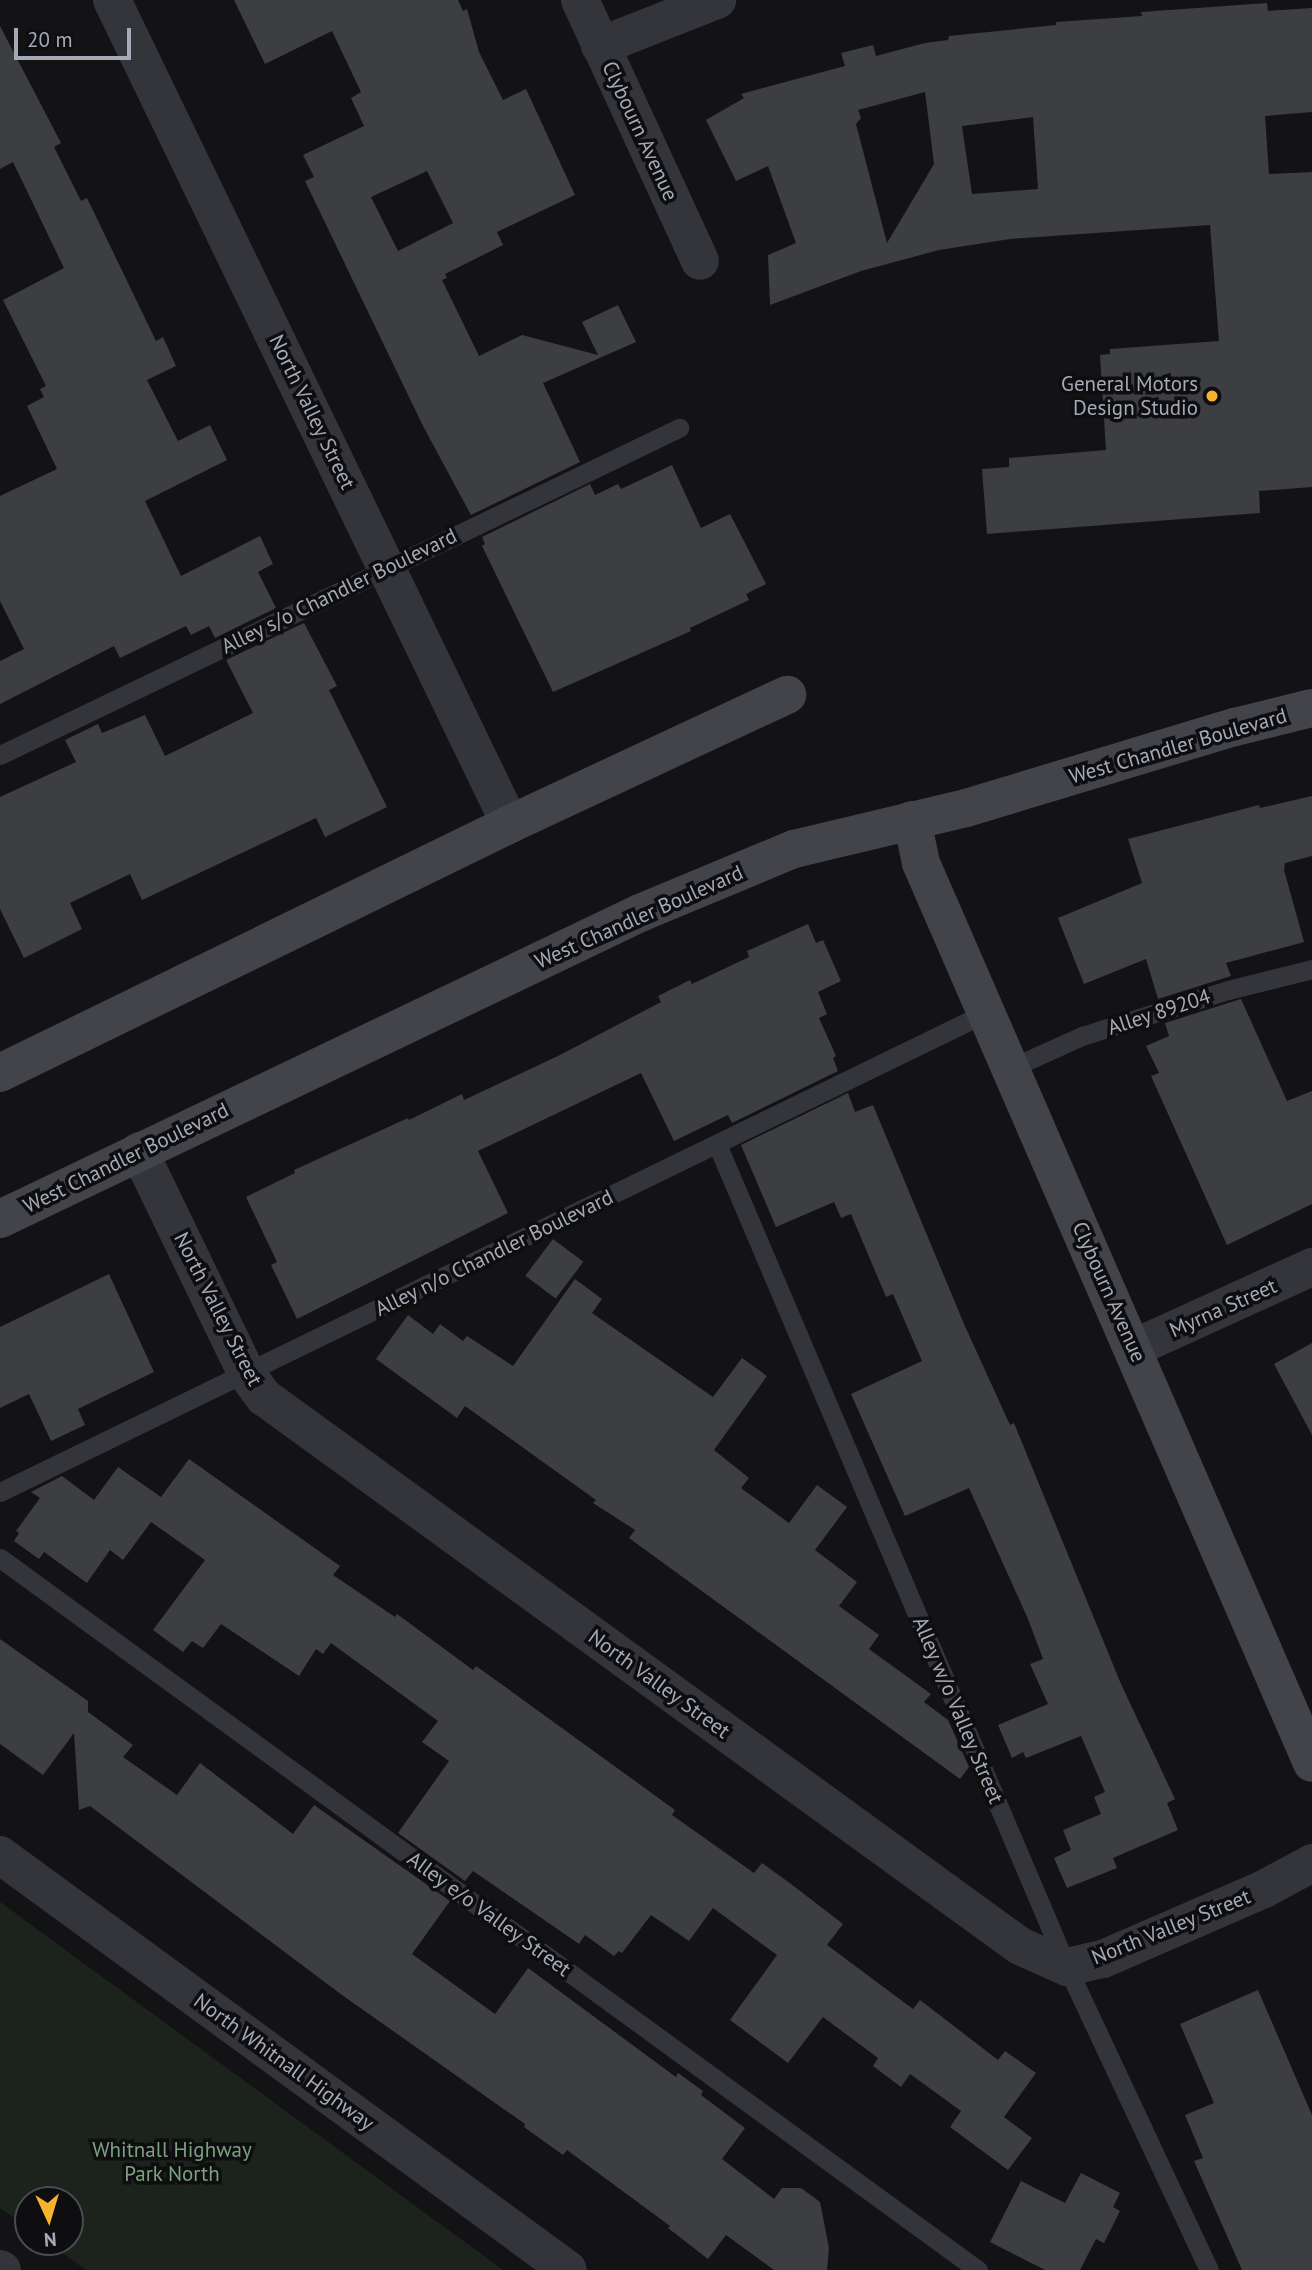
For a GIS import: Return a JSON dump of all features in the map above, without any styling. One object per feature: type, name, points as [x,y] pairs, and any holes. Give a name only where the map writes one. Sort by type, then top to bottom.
[{"type":"main road","points":[[0,1073],[510,824],[787,695]]},
{"type":"main road","name":"West Chandler Boulevard","points":[[0,1219],[640,912],[794,849],[966,808],[1235,727],[1312,708]]},
{"type":"main road","name":"Clybourn Avenue","points":[[912,820],[921,863],[1134,1348],[1312,1763]]},
{"type":"street","name":"North Valley Street","points":[[112,0],[510,824]]},
{"type":"street","name":"Clybourn Avenue","points":[[580,0],[700,261]]},
{"type":"street","points":[[600,46],[717,0]]},
{"type":"street","name":"North Valley Street","points":[[139,1151],[247,1374],[264,1396],[1009,1938],[1067,1967],[1103,1959],[1264,1889],[1312,1863]]},
{"type":"street","name":"Myrna Street","points":[[1134,1348],[1312,1267]]},
{"type":"street","name":"North Whitnall Highway","points":[[0,1855],[568,2270]]},
{"type":"lane","name":"Alley s/o Chandler Boulevard","points":[[0,755],[679,428]]},
{"type":"lane","name":"Alley 89204","points":[[1011,1068],[1082,1036],[1228,990],[1312,969]]},
{"type":"lane","name":"Alley n/o Chandler Boulevard","points":[[0,1492],[987,1012]]},
{"type":"lane","name":"Alley w/o Valley Street","points":[[717,1144],[1067,1967],[1209,2270]]},
{"type":"lane","name":"Alley e/o Valley Street","points":[[0,1558],[978,2270]]},
{"type":"green space","name":"Whitnall Highway Park North","points":[[0,1902],[503,2270],[86,2270],[66,2256],[84,2256],[84,2186],[14,2186],[14,2218],[0,2208]]},
{"type":"building","points":[[234,0],[458,0],[463,11],[467,9],[479,52],[503,100],[526,89],[575,195],[497,232],[503,245],[445,274],[447,278],[442,280],[479,356],[522,335],[598,355],[582,322],[618,305],[636,342],[543,383],[580,462],[471,515],[423,426],[305,181],[314,177],[303,155],[364,126],[351,98],[361,92],[332,31],[265,64]],"holes":[[[427,171],[453,223],[398,251],[371,197]]]},
{"type":"building","points":[[1267,3],[1268,11],[1312,8],[1312,112],[1265,116],[1269,174],[1312,172],[1312,487],[1259,491],[1260,513],[987,534],[982,469],[1009,467],[1009,458],[1106,450],[1100,355],[1110,354],[1110,349],[1219,341],[1210,225],[1010,239],[939,250],[861,271],[770,305],[768,255],[796,243],[768,166],[736,181],[706,120],[744,98],[741,94],[845,66],[841,53],[873,45],[876,56],[948,40],[949,36],[1056,25],[1056,22],[1142,16],[1141,12]],"holes":[[[925,92],[934,164],[887,243],[856,124],[861,118],[858,110]],[[1033,117],[1038,189],[972,194],[962,126]]]},
{"type":"building","points":[[0,26],[61,143],[54,147],[81,201],[87,198],[156,341],[163,337],[176,366],[147,380],[178,441],[210,425],[227,460],[145,501],[181,576],[260,536],[273,564],[258,572],[276,608],[215,638],[209,626],[191,635],[186,626],[120,658],[114,646],[0,704],[0,661],[24,649],[0,601],[0,496],[57,469],[27,406],[44,397],[40,389],[46,386],[3,300],[64,268],[13,162],[0,169]]},
{"type":"building","points":[[672,465],[701,528],[730,514],[766,584],[746,594],[749,600],[690,628],[691,631],[553,692],[482,546],[485,544],[482,537],[590,484],[595,495],[618,484],[621,489]]},
{"type":"building","points":[[304,623],[337,686],[329,690],[387,807],[325,837],[316,818],[142,900],[130,874],[70,903],[82,929],[24,958],[0,909],[0,797],[76,762],[65,740],[98,724],[102,733],[145,715],[165,756],[253,713],[226,660]]},
{"type":"building","points":[[1312,796],[1312,856],[1285,863],[1284,870],[1304,942],[1226,963],[1231,976],[1158,999],[1146,959],[1084,984],[1058,918],[1142,883],[1128,839],[1259,805],[1260,808]]},
{"type":"building","points":[[808,924],[816,943],[823,940],[841,981],[818,992],[827,1014],[819,1018],[836,1056],[833,1058],[838,1071],[732,1123],[728,1115],[674,1141],[641,1073],[478,1151],[508,1213],[297,1319],[271,1265],[277,1262],[246,1197],[295,1173],[294,1170],[408,1118],[409,1120],[462,1094],[464,1100],[560,1055],[661,1002],[658,996],[690,980],[692,984],[749,957],[747,951]]},
{"type":"building","points":[[1241,999],[1287,1101],[1312,1091],[1312,1204],[1227,1245],[1151,1076],[1159,1073],[1146,1046],[1169,1036],[1165,1023]]},
{"type":"building","points":[[848,1093],[855,1112],[873,1105],[964,1324],[1010,1425],[1014,1423],[1121,1684],[1175,1799],[1167,1803],[1178,1830],[1113,1858],[1117,1868],[1067,1888],[1054,1858],[1071,1850],[1063,1830],[1101,1814],[1094,1797],[1105,1792],[1081,1736],[1026,1758],[1023,1752],[1012,1758],[998,1725],[1048,1704],[1030,1664],[1043,1659],[1028,1619],[969,1488],[905,1516],[851,1394],[922,1361],[893,1294],[886,1297],[851,1214],[841,1218],[834,1202],[776,1227],[741,1145]]},
{"type":"building","points":[[553,1239],[583,1262],[556,1299],[525,1276]]},
{"type":"building","points":[[109,1274],[154,1372],[78,1409],[85,1425],[51,1441],[29,1394],[0,1408],[0,1327]]},
{"type":"building","points":[[575,1279],[602,1299],[592,1313],[713,1397],[742,1358],[767,1376],[714,1450],[749,1478],[741,1488],[789,1523],[817,1485],[847,1507],[815,1550],[857,1582],[839,1606],[879,1635],[869,1649],[931,1694],[924,1702],[948,1720],[969,1767],[960,1779],[629,1538],[635,1530],[593,1503],[596,1500],[465,1406],[457,1418],[376,1359],[408,1315],[433,1334],[440,1324],[463,1341],[467,1336],[513,1366]]},
{"type":"building","points":[[1312,1343],[1312,1435],[1274,1364]]},
{"type":"building","points":[[189,1459],[340,1566],[333,1575],[395,1617],[397,1614],[473,1670],[476,1666],[675,1810],[672,1815],[754,1873],[762,1863],[791,1884],[843,1924],[827,1945],[913,2009],[920,2000],[998,2060],[1005,2051],[1036,2073],[1004,2117],[1032,2138],[1008,2170],[950,2127],[961,2111],[910,2074],[901,2087],[873,2066],[878,2058],[823,2017],[788,2063],[730,2020],[777,1955],[713,1908],[689,1941],[651,1915],[622,1953],[619,1951],[614,1956],[585,1935],[579,1944],[473,1871],[465,1881],[398,1833],[449,1761],[422,1742],[438,1721],[331,1643],[323,1654],[316,1649],[299,1676],[221,1624],[203,1648],[192,1641],[183,1652],[153,1630],[205,1560],[151,1522],[123,1560],[110,1550],[87,1583],[44,1552],[39,1559],[14,1541],[19,1533],[16,1531],[40,1498],[31,1492],[62,1476],[94,1500],[118,1467],[161,1497]]},
{"type":"building","points":[[0,1639],[88,1701],[88,1712],[133,1745],[123,1757],[177,1795],[200,1763],[293,1834],[314,1805],[450,1901],[412,1954],[495,2014],[528,1968],[676,2077],[678,2073],[703,2091],[701,2095],[745,2128],[722,2159],[774,2199],[782,2188],[801,2188],[820,2202],[829,2248],[827,2270],[774,2270],[726,2235],[708,2259],[668,2228],[670,2226],[567,2150],[563,2155],[524,2127],[525,2124],[342,1995],[90,1806],[79,1810],[74,1733],[43,1775],[0,1744]]},
{"type":"building","points":[[1258,1990],[1312,2115],[1312,2270],[1242,2270],[1194,2161],[1203,2158],[1185,2115],[1214,2103],[1180,2024]]},
{"type":"building","points":[[1081,2173],[1120,2193],[1113,2207],[1120,2211],[1104,2243],[1096,2239],[1080,2270],[1045,2270],[990,2242],[1021,2181],[1065,2203]]},
{"type":"place","name":"General Motors Design Studio","points":[[1212,396]]}]
